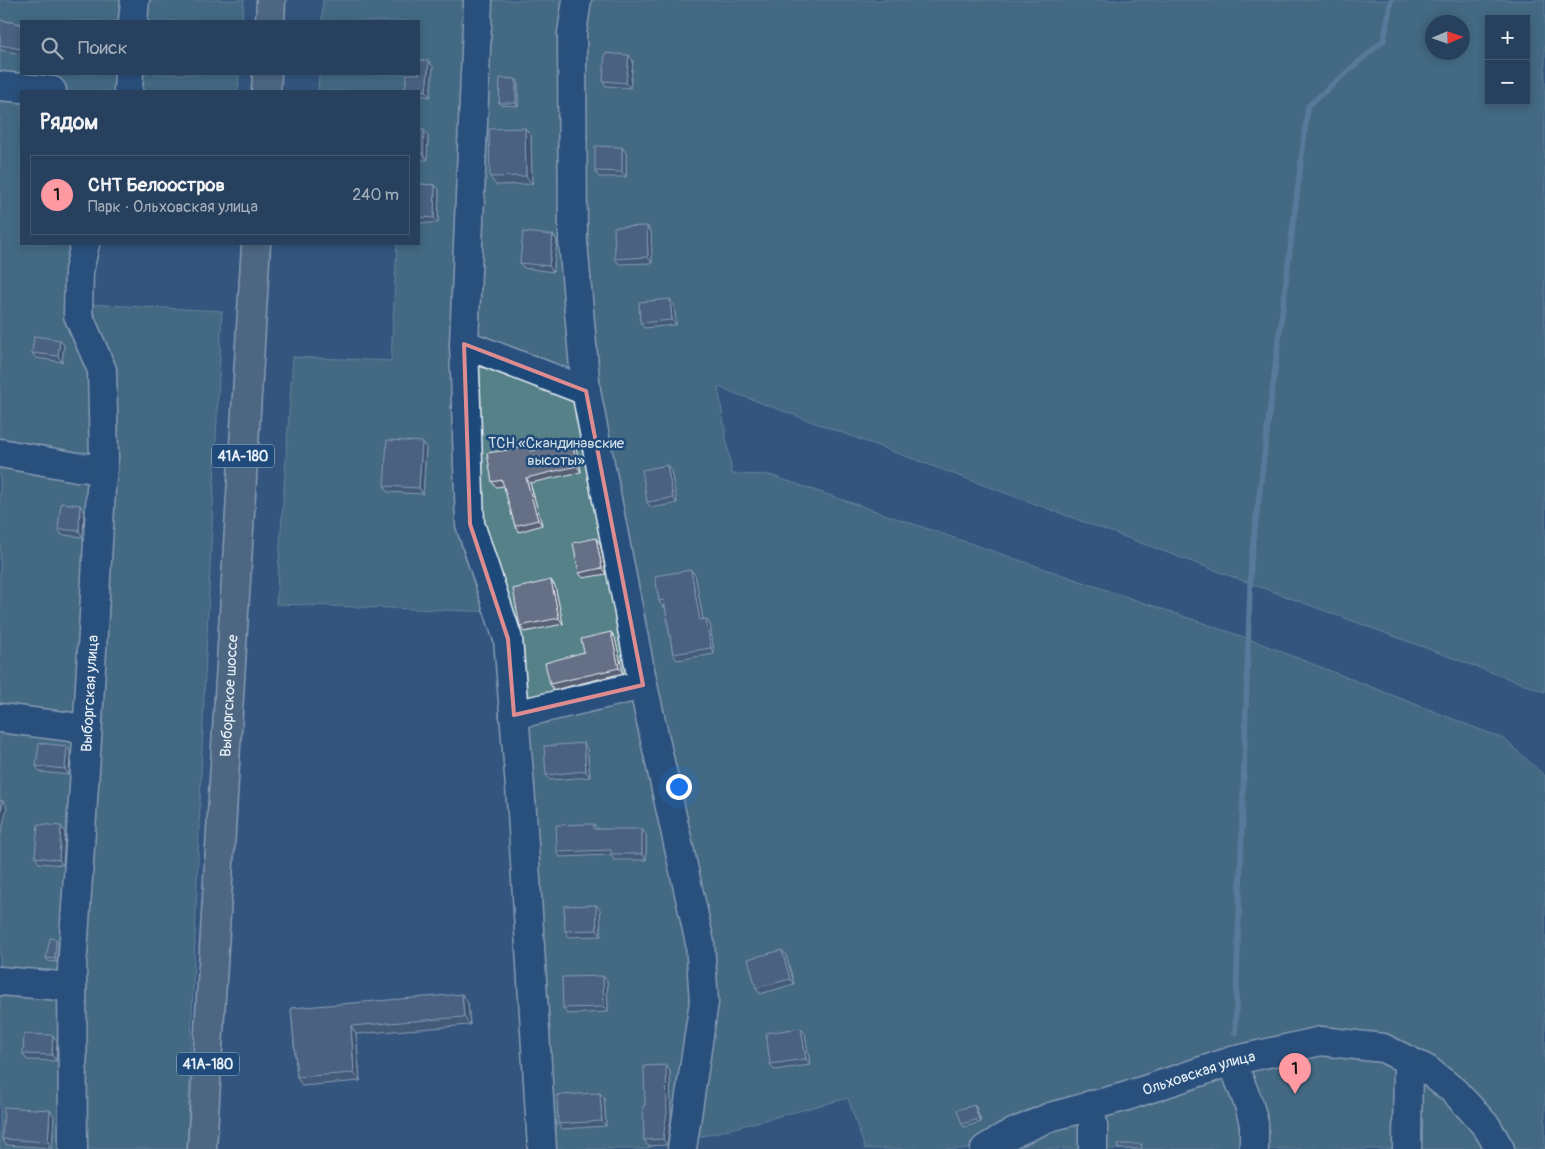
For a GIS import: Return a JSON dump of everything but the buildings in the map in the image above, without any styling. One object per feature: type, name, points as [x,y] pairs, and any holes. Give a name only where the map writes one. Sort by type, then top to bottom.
[{"type":"main road","points":[[270,20],[272,0]]},
{"type":"main road","points":[[266,90],[267,75]]},
{"type":"main road","name":"Выборгское шоссе","points":[[202,1149],[256,245]]},
{"type":"street","points":[[133,20],[135,0]]},
{"type":"street","points":[[478,0],[464,344],[470,524],[508,639],[522,812],[542,1149]]},
{"type":"street","points":[[577,0],[572,33],[573,242],[586,391],[643,685],[700,943],[704,1002],[682,1149]]},
{"type":"street","points":[[128,90],[130,75]]},
{"type":"street","points":[[0,86],[42,90]]},
{"type":"street","name":"Выборгская улица","points":[[73,1149],[72,969],[103,469],[102,370],[78,315],[79,271],[85,245]]},
{"type":"street","points":[[464,344],[586,391]]},
{"type":"street","points":[[0,453],[77,467],[103,469]]},
{"type":"street","points":[[514,715],[643,685]]},
{"type":"street","points":[[0,718],[87,729]]},
{"type":"street","points":[[0,981],[72,987]]},
{"type":"street","name":"Ольховская улица","points":[[985,1149],[1004,1137],[1050,1117],[1124,1097],[1232,1061],[1321,1041],[1383,1048],[1426,1069],[1454,1091],[1487,1127],[1500,1149]]},
{"type":"street","points":[[1406,1149],[1408,1060]]},
{"type":"street","points":[[1232,1061],[1249,1105],[1254,1124],[1254,1149]]},
{"type":"street","points":[[1090,1106],[1093,1125],[1093,1149]]},
{"type":"highlighted area","points":[[464,344],[586,391],[643,685],[514,715],[508,639],[470,524]]},
{"type":"green space","points":[[0,0],[244,0],[242,20],[20,20],[20,75],[239,75],[238,90],[20,90],[20,245],[85,245],[85,304],[222,311],[204,698],[187,1149],[0,1149]]},
{"type":"green space","name":"ТСН «Скандинавские высоты»","points":[[323,0],[1545,0],[1545,692],[718,387],[732,474],[770,475],[1244,637],[1504,739],[1545,776],[1545,1149],[865,1149],[848,1098],[703,1136],[670,1138],[646,1149],[542,1149],[500,612],[276,604],[293,357],[391,361],[397,245],[420,245],[420,90],[318,90],[319,75],[420,75],[420,20],[322,20]]},
{"type":"waterway","points":[[1235,1033],[1251,560],[1308,106],[1384,40],[1391,0]]},
{"type":"place","name":"СНТ Белоостров","points":[[1295,1094]]}]
